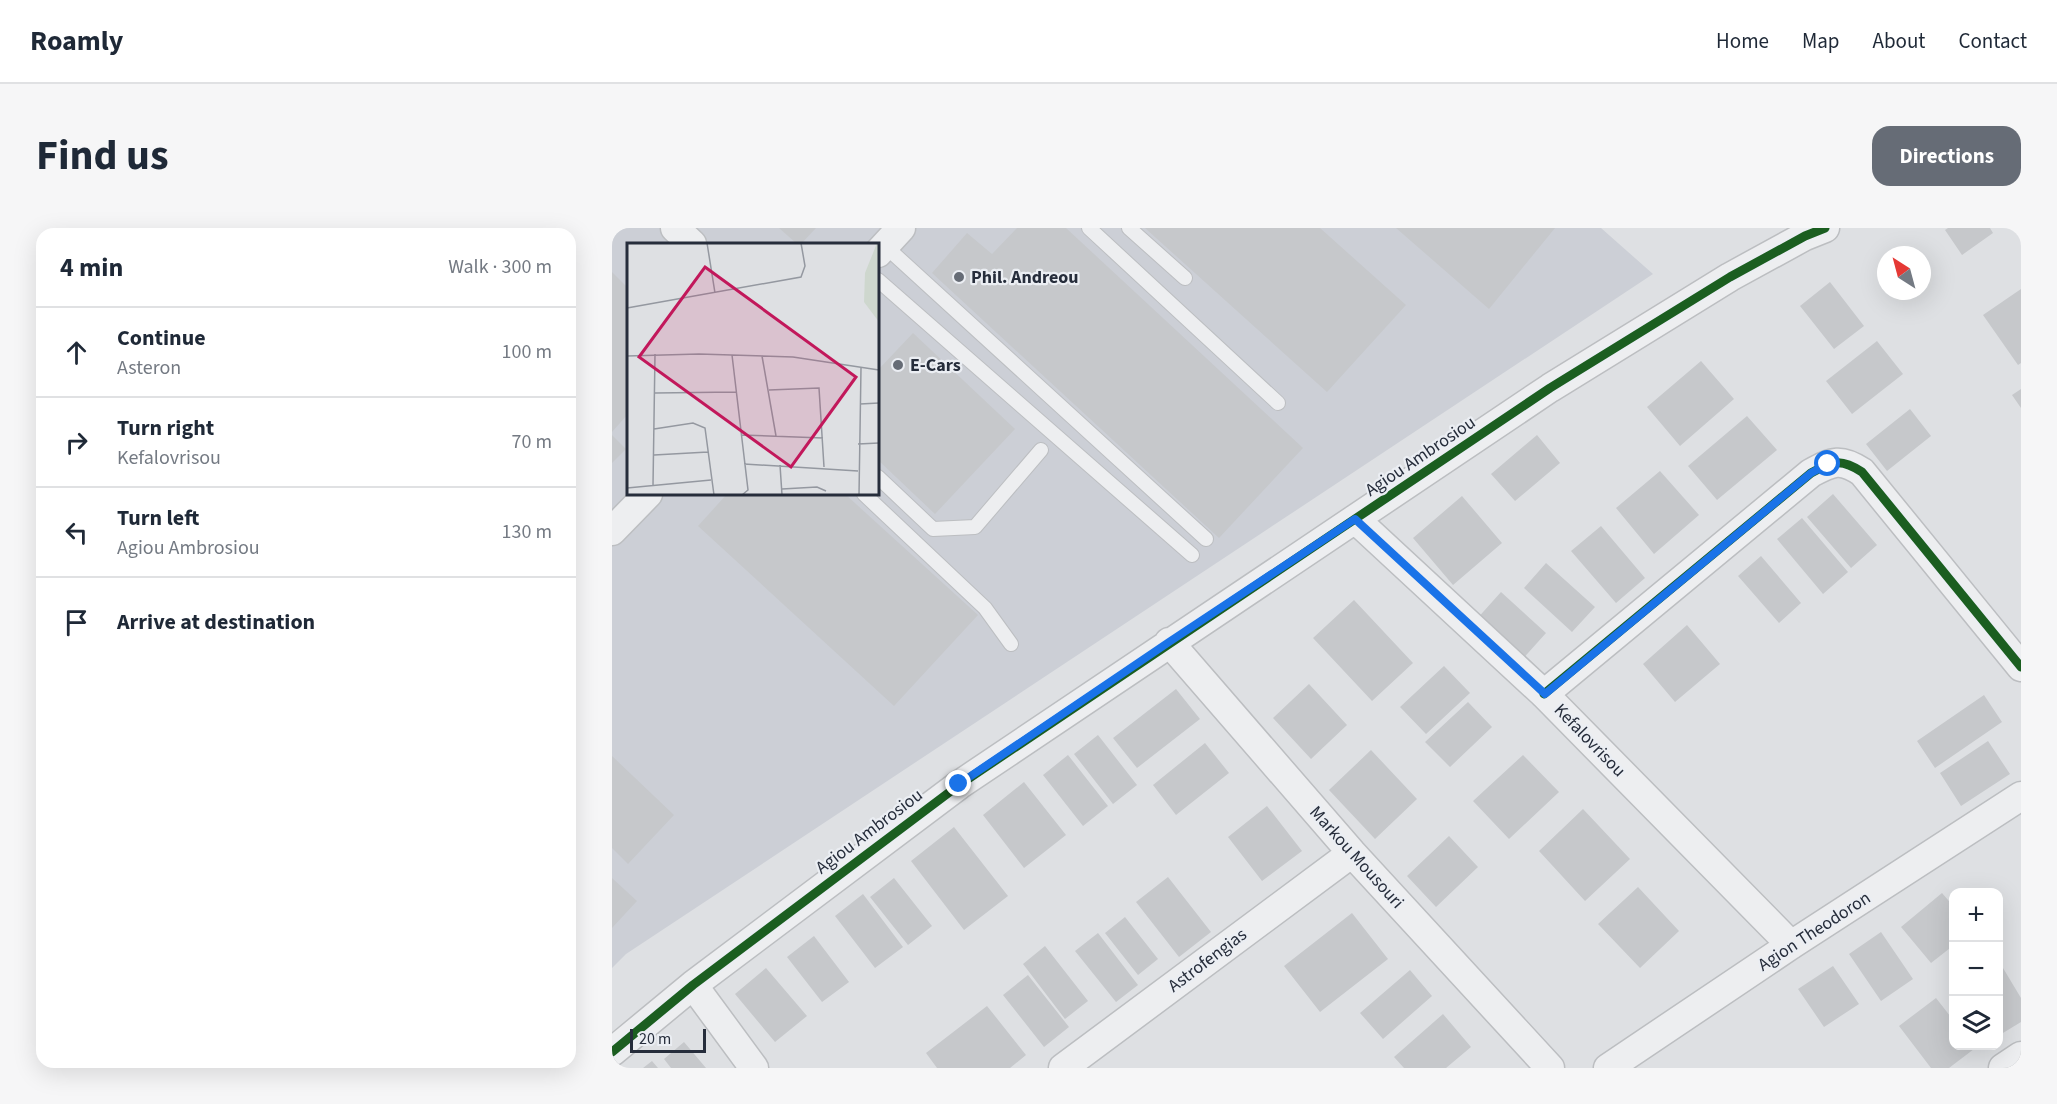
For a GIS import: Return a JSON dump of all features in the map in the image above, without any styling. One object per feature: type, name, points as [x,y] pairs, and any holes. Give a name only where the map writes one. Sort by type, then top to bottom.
[{"type":"street","points":[[675,228],[691,243]]},
{"type":"street","name":"Agiou Ambrosiou","points":[[612,1052],[693,985],[959,784],[1550,388],[1730,277],[1805,236],[1825,228]]},
{"type":"street","points":[[1545,694],[1811,473],[1828,464],[1847,462],[1862,472],[2021,667]]},
{"type":"street","points":[[612,531],[647,495]]},
{"type":"street","name":"Kefalovrisou","points":[[1355,519],[1545,694],[1791,945]]},
{"type":"street","name":"Markou Mousouri","points":[[1169,642],[1352,853],[1550,1068]]},
{"type":"street","name":"Agion Theodoron","points":[[1608,1068],[1791,945],[2021,796]]},
{"type":"street","name":"Astrofengias","points":[[1063,1068],[1352,853]]},
{"type":"street","points":[[693,985],[754,1068]]},
{"type":"street","points":[[2003,1068],[2021,1056]]},
{"type":"lane","points":[[1089,228],[1278,403]]},
{"type":"lane","points":[[1129,228],[1185,278]]},
{"type":"lane","points":[[888,242],[1206,539]]},
{"type":"lane","points":[[879,281],[1192,555]]},
{"type":"lane","points":[[879,478],[933,529],[975,527],[1041,450]]},
{"type":"lane","points":[[865,495],[985,608],[1011,644]]},
{"type":"shaded area","points":[[612,228],[1601,228],[1653,274],[626,954],[612,968]]},
{"type":"building","points":[[779,228],[816,228],[802,243],[796,243]]},
{"type":"building","points":[[1017,228],[1066,228],[1303,448],[1219,538],[932,273],[967,233],[992,254]]},
{"type":"building","points":[[1145,228],[1320,228],[1406,305],[1327,392]]},
{"type":"building","points":[[1396,228],[1555,228],[1489,309]]},
{"type":"building","points":[[1948,228],[1990,228],[1993,233],[1962,255],[1945,230]]},
{"type":"building","points":[[612,272],[627,287],[627,415],[612,432]]},
{"type":"building","points":[[1830,282],[1864,326],[1834,349],[1800,306]]},
{"type":"building","points":[[2021,289],[2021,363],[2018,365],[1983,315]]},
{"type":"building","points":[[913,333],[1015,429],[935,514],[879,461],[879,369]]},
{"type":"building","points":[[1877,341],[1903,374],[1852,414],[1826,381]]},
{"type":"building","points":[[1701,361],[1734,399],[1680,446],[1647,407]]},
{"type":"building","points":[[2021,389],[2021,408],[2012,395]]},
{"type":"building","points":[[1910,409],[1931,436],[1887,471],[1866,444]]},
{"type":"building","points":[[1747,416],[1777,450],[1717,500],[1688,466]]},
{"type":"building","points":[[612,435],[626,449],[612,463]]},
{"type":"building","points":[[1537,435],[1560,463],[1515,501],[1491,474]]},
{"type":"building","points":[[1660,471],[1699,515],[1654,554],[1616,508]]},
{"type":"building","points":[[1833,494],[1877,545],[1851,568],[1807,517]]},
{"type":"building","points":[[726,495],[846,495],[978,615],[894,706],[698,526]]},
{"type":"building","points":[[1462,496],[1502,543],[1453,585],[1413,538]]},
{"type":"building","points":[[1802,518],[1848,572],[1823,594],[1777,539]]},
{"type":"building","points":[[1601,526],[1645,578],[1616,603],[1571,551]]},
{"type":"building","points":[[1761,556],[1801,603],[1779,623],[1738,576]]},
{"type":"building","points":[[1546,563],[1595,607],[1572,632],[1524,588]]},
{"type":"building","points":[[1501,592],[1546,633],[1520,662],[1475,621]]},
{"type":"building","points":[[1354,600],[1413,663],[1372,701],[1313,638]]},
{"type":"building","points":[[1687,625],[1720,664],[1675,702],[1643,664]]},
{"type":"building","points":[[1444,666],[1470,693],[1426,734],[1400,707]]},
{"type":"building","points":[[1309,684],[1347,725],[1311,759],[1273,718]]},
{"type":"building","points":[[1176,689],[1200,719],[1137,768],[1113,738]]},
{"type":"building","points":[[1984,695],[2002,722],[1935,768],[1917,741]]},
{"type":"building","points":[[1468,702],[1492,727],[1450,767],[1425,742]]},
{"type":"building","points":[[1098,735],[1137,785],[1113,804],[1074,754]]},
{"type":"building","points":[[1988,741],[2010,774],[1961,806],[1940,773]]},
{"type":"building","points":[[1205,743],[1229,773],[1176,815],[1153,785]]},
{"type":"building","points":[[1371,750],[1417,799],[1375,839],[1329,790]]},
{"type":"building","points":[[1068,755],[1108,806],[1083,826],[1043,775]]},
{"type":"building","points":[[1523,755],[1559,792],[1509,839],[1473,801]]},
{"type":"building","points":[[612,756],[674,815],[628,864],[612,848]]},
{"type":"building","points":[[1024,782],[1066,835],[1024,868],[983,815]]},
{"type":"building","points":[[1267,806],[1302,851],[1262,881],[1228,837]]},
{"type":"building","points":[[1583,809],[1630,859],[1585,901],[1539,851]]},
{"type":"building","points":[[954,827],[1008,896],[964,930],[911,861]]},
{"type":"building","points":[[1449,836],[1478,867],[1436,907],[1407,876]]},
{"type":"building","points":[[1168,877],[1211,932],[1179,957],[1136,902]]},
{"type":"building","points":[[612,878],[637,901],[612,928]]},
{"type":"building","points":[[894,878],[932,926],[908,945],[870,897]]},
{"type":"building","points":[[1638,887],[1679,931],[1640,968],[1598,924]]},
{"type":"building","points":[[1942,893],[1949,901],[1949,949],[1931,963],[1901,927]]},
{"type":"building","points":[[863,894],[903,947],[875,968],[835,916]]},
{"type":"building","points":[[1352,913],[1388,959],[1320,1012],[1284,966]]},
{"type":"building","points":[[1125,917],[1158,959],[1138,975],[1105,933]]},
{"type":"building","points":[[1881,932],[1913,979],[1881,1001],[1849,954]]},
{"type":"building","points":[[1098,933],[1138,985],[1116,1002],[1075,951]]},
{"type":"building","points":[[814,936],[849,982],[822,1002],[787,957]]},
{"type":"building","points":[[1045,946],[1088,1001],[1065,1019],[1023,964]]},
{"type":"building","points":[[1833,966],[1859,1004],[1824,1027],[1798,989]]},
{"type":"building","points":[[766,968],[807,1016],[775,1042],[735,994]]},
{"type":"building","points":[[2003,968],[2021,998],[2021,1022],[2003,1033]]},
{"type":"building","points":[[1410,970],[1432,996],[1383,1039],[1360,1013]]},
{"type":"building","points":[[1028,975],[1069,1027],[1044,1047],[1003,995]]},
{"type":"building","points":[[1936,998],[1949,1015],[1949,1050],[1973,1050],[1949,1068],[1931,1068],[1899,1026]]},
{"type":"building","points":[[987,1006],[1026,1055],[1010,1068],[937,1068],[926,1053]]},
{"type":"building","points":[[1443,1014],[1471,1047],[1446,1068],[1404,1068],[1394,1057]]},
{"type":"building","points":[[684,1042],[706,1068],[671,1068],[664,1059]]},
{"type":"building","points":[[652,1061],[658,1068],[643,1068]]},
{"type":"cycle path","points":[[612,1052],[693,985],[959,785],[1550,388],[1730,277],[1805,236],[1825,228]]},
{"type":"cycle path","points":[[1544,694],[1811,473],[1837,463],[1848,465],[1862,472],[2021,667]]},
{"type":"place","name":"Phil. Andreou","points":[[959,277]]},
{"type":"place","name":"E-Cars","points":[[898,365]]},
{"type":"route","points":[[959,784],[1355,519],[1545,694],[1811,473],[1828,464]]}]
